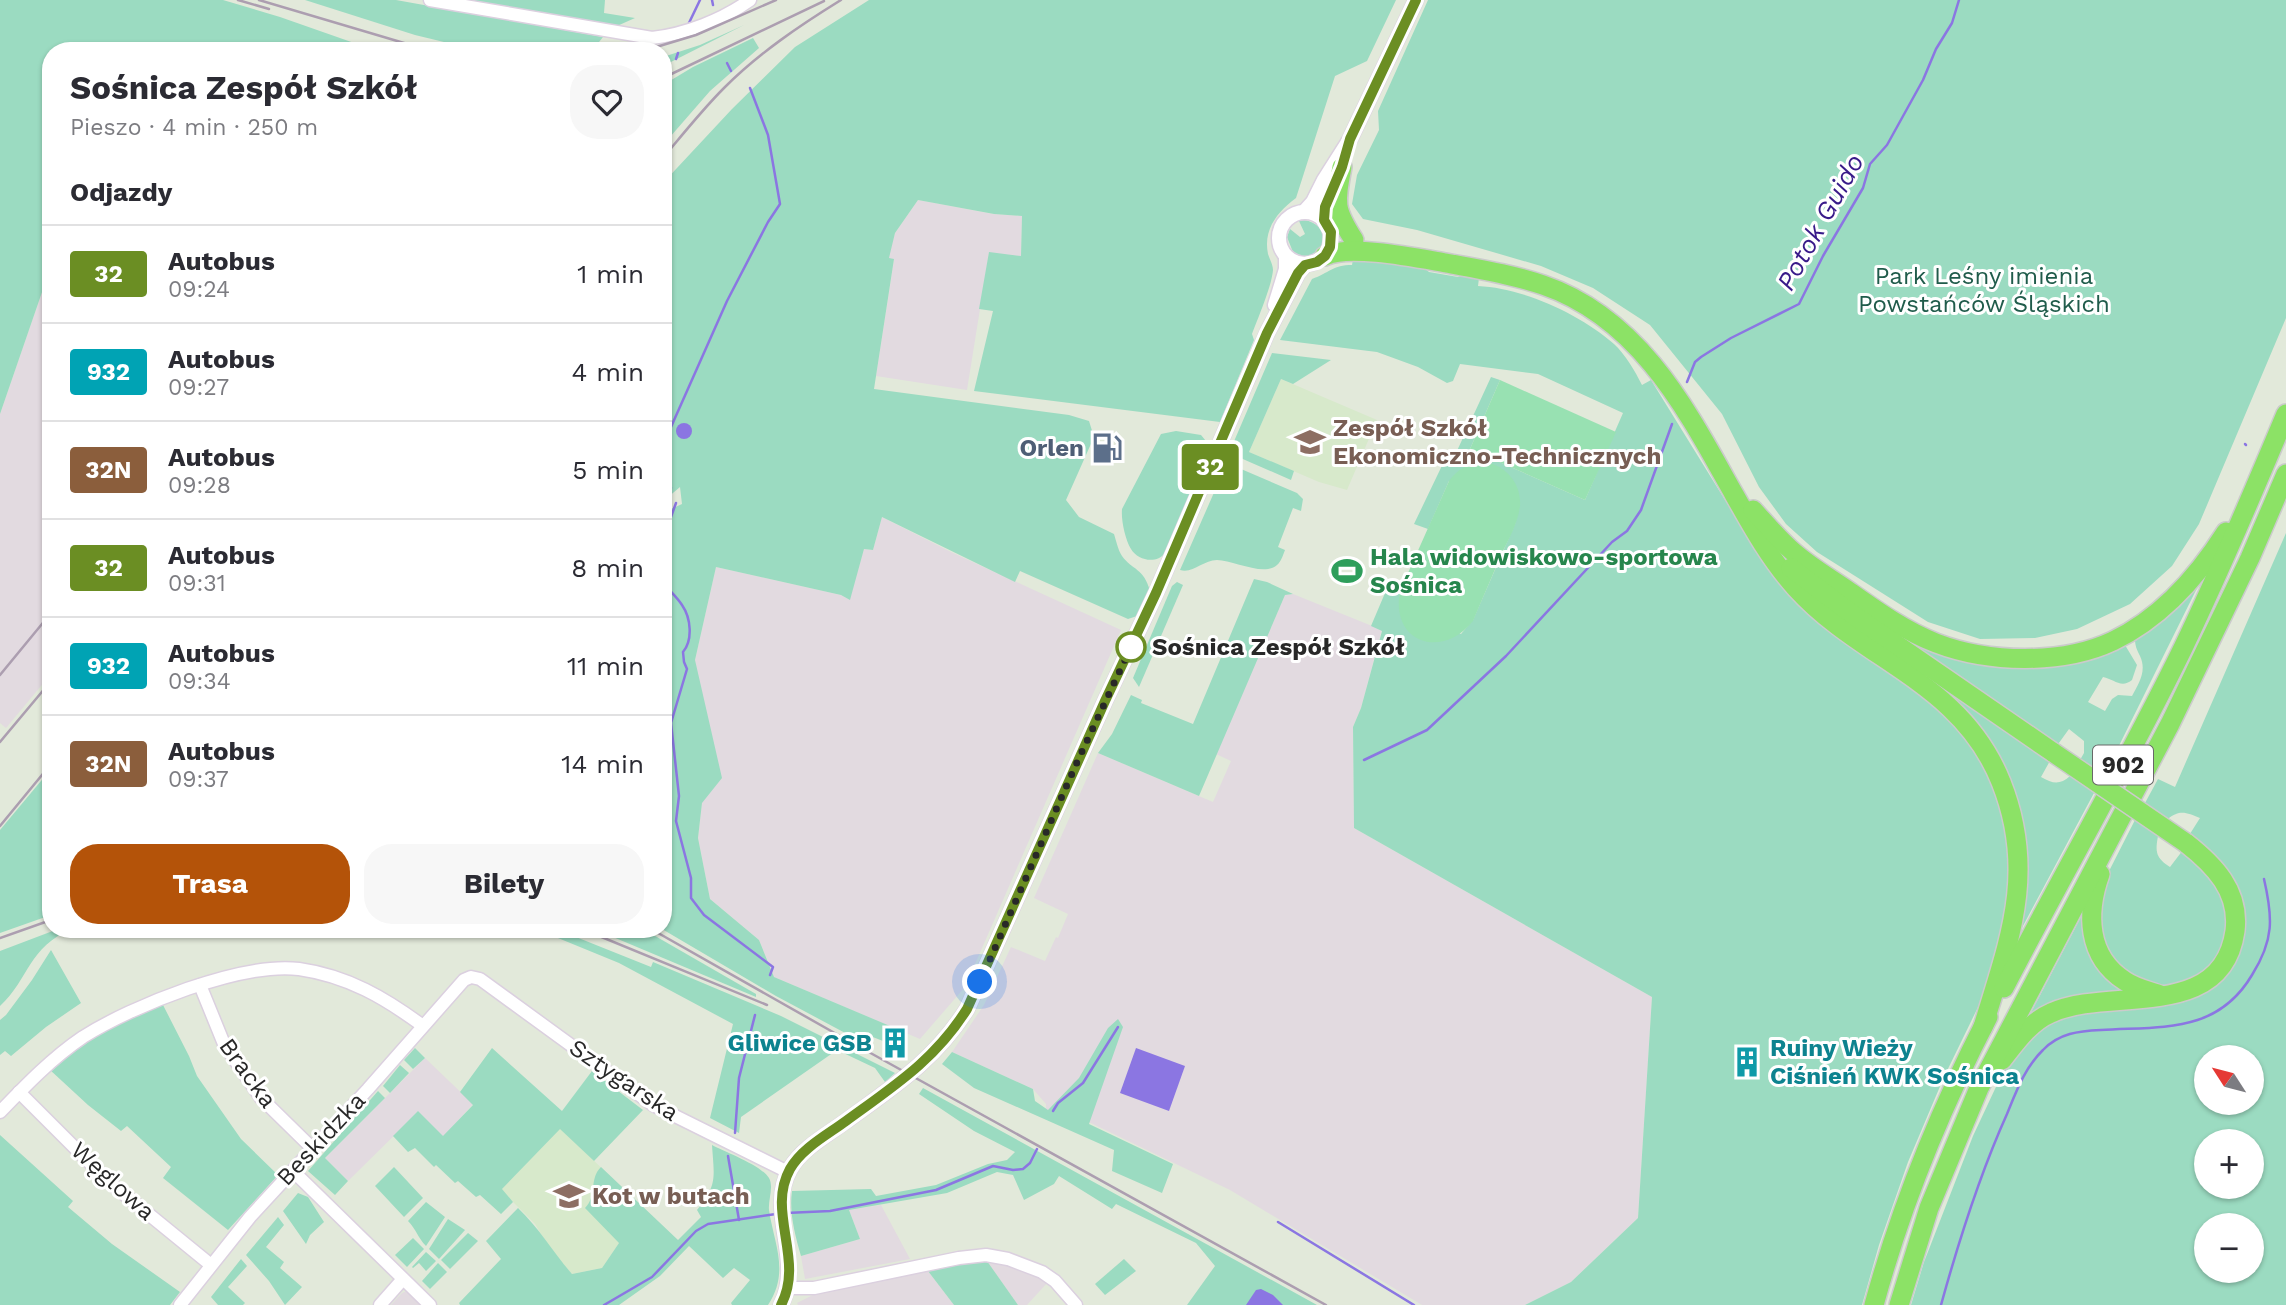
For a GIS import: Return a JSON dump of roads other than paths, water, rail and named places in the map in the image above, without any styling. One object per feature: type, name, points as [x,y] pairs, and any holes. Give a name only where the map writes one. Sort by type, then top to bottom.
[{"type":"main road","points":[[1342,167],[1336,199],[1338,212],[1354,240]]},
{"type":"main road","points":[[1328,226],[1344,239],[1390,253]]},
{"type":"main road","points":[[1325,256],[1334,251],[1390,253],[1525,279],[1562,292],[1597,311],[1623,332],[1650,360],[1726,480],[1745,518],[1785,575],[1814,606],[1950,706],[1983,747],[2001,780],[2017,837],[2018,897],[2010,938],[1983,1027]]},
{"type":"main road","name":"902","points":[[1874,1305],[1921,1164],[1948,1100],[1983,1027],[2150,714],[2214,581],[2286,414]]},
{"type":"main road","name":"902","points":[[1899,1305],[1929,1208],[1979,1088],[2193,677],[2250,558],[2286,474]]},
{"type":"main road","points":[[1726,480],[1791,550],[1882,614],[1936,643],[1987,656],[2038,658],[2090,649],[2112,641],[2152,616],[2198,571],[2259,477]]},
{"type":"main road","points":[[1765,545],[1828,597],[2186,843],[2212,866],[2228,888],[2235,911],[2235,932],[2227,955],[2210,977],[2184,992],[2071,1006],[2050,1013],[2031,1026],[1979,1088]]},
{"type":"main road","points":[[2120,818],[2096,885],[2091,914],[2092,937],[2104,962],[2114,973],[2138,988],[2161,995]]},
{"type":"street","points":[[430,0],[652,38],[697,27],[750,0]]},
{"type":"street","points":[[1304,212],[1313,202],[1350,139],[1416,0]]},
{"type":"street","points":[[1286,257],[1305,265],[1317,262],[1325,256],[1330,247],[1325,207],[1342,167],[1350,139]]},
{"type":"street","points":[[1267,333],[1286,269],[1286,257],[1279,242],[1282,226],[1292,216],[1304,212],[1311,213],[1328,226]]},
{"type":"street","points":[[781,1305],[788,1288],[790,1260],[781,1204],[788,1172],[797,1158],[813,1144],[909,1075],[936,1051],[967,1009],[1156,593],[1267,333],[1298,273],[1305,265]]},
{"type":"street","points":[[0,1112],[64,1051],[93,1031],[200,985],[264,970],[298,969],[338,977],[391,1003],[423,1026]]},
{"type":"street","name":"Sztygarska","points":[[467,978],[480,979],[653,1105],[788,1172]]},
{"type":"street","name":"Beskidzka","points":[[180,1305],[250,1217],[467,978]]},
{"type":"street","name":"Bracka","points":[[200,985],[224,1044],[261,1098],[313,1149]]},
{"type":"street","name":"Węglowa","points":[[19,1092],[108,1181],[211,1265]]},
{"type":"street","points":[[293,1171],[430,1305]]},
{"type":"street","points":[[788,1288],[814,1288],[959,1258],[986,1255],[1008,1259],[1042,1272],[1055,1281],[1076,1305]]},
{"type":"street","points":[[380,1305],[403,1279]]},
{"type":"waterway","points":[[688,25],[700,0]]},
{"type":"waterway","points":[[712,0],[713,5]]},
{"type":"waterway","name":"Potok Guido","points":[[1687,382],[1695,362],[1701,357],[1731,338],[1799,304],[1823,256],[1863,188],[1870,164],[1887,145],[1923,80],[1936,49],[1952,23],[1959,0]]},
{"type":"waterway","points":[[676,59],[678,53]]},
{"type":"waterway","points":[[727,63],[731,71]]},
{"type":"waterway","points":[[672,425],[727,301],[780,204],[768,135],[750,88]]},
{"type":"waterway","name":"Potok Guido","points":[[1364,760],[1427,730],[1506,656],[1612,542],[1627,531],[1641,510],[1672,424]]},
{"type":"waterway","points":[[672,514],[676,503]]},
{"type":"waterway","points":[[672,593],[682,605],[690,629],[683,652],[687,669],[672,720]]},
{"type":"waterway","points":[[672,732],[679,796],[676,821],[691,878],[691,898],[704,915],[773,967],[770,975]]},
{"type":"waterway","points":[[1941,1305],[1962,1232],[1987,1161],[2031,1064],[2049,1044],[2070,1034],[2186,1023],[2222,1008],[2238,994],[2252,975],[2268,940],[2270,917],[2264,879]]},
{"type":"waterway","points":[[735,1133],[739,1078],[755,1015]]},
{"type":"waterway","name":"Potok Guido","points":[[1053,1111],[1058,1103],[1083,1083],[1118,1027]]},
{"type":"waterway","name":"Potok Guido","points":[[786,1213],[830,1211],[936,1190],[993,1166],[1023,1169],[1030,1163],[1037,1149]]},
{"type":"waterway","points":[[728,1156],[739,1220]]},
{"type":"waterway","name":"Potok Guido","points":[[604,1305],[652,1277],[696,1231],[708,1224],[776,1214]]},
{"type":"waterway","points":[[1278,1222],[1414,1305]]},
{"type":"railway","points":[[238,0],[269,9]]},
{"type":"railway","points":[[259,0],[401,42]]},
{"type":"railway","points":[[672,42],[696,35],[776,0]]},
{"type":"railway","points":[[672,147],[737,75],[780,41],[841,0]]},
{"type":"railway","points":[[672,74],[824,1]]},
{"type":"railway","points":[[0,675],[42,624]]},
{"type":"railway","points":[[0,742],[42,692]]},
{"type":"railway","points":[[0,826],[42,775]]},
{"type":"railway","points":[[0,938],[42,923]]},
{"type":"railway","points":[[604,938],[767,1005]]},
{"type":"railway","points":[[667,938],[1326,1305]]},
{"type":"place","name":"Zespół Szkół Ekonomiczno-Technicznych","points":[[1310,442]]},
{"type":"place","name":"Orlen","points":[[1107,448]]},
{"type":"place","name":"Hala widowiskowo-sportowa Sośnica","points":[[1347,571]]},
{"type":"place","name":"Sośnica Zespół Szkół","points":[[1131,647]]},
{"type":"place","name":"Gliwice GSB","points":[[895,1043]]},
{"type":"place","name":"Ruiny Wieży Ciśnień KWK Sośnica","points":[[1747,1062]]},
{"type":"place","name":"Kot w butach","points":[[569,1196]]},
{"type":"park label","name":"Park Leśny imienia Powstańców Śląskich","points":[[1984,290]]}]
